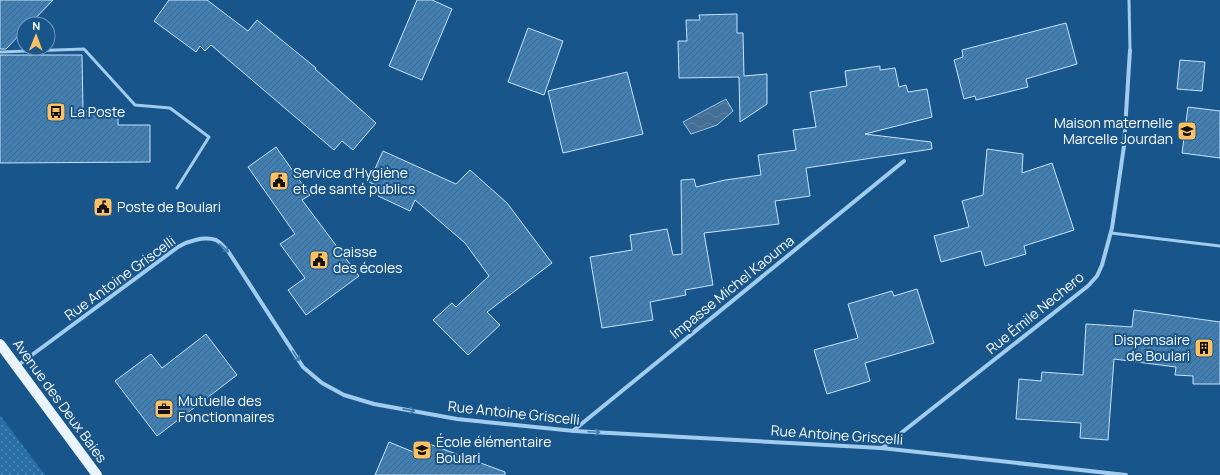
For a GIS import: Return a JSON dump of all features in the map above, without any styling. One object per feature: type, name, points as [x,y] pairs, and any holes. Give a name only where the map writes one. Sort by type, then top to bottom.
[{"type":"main road","name":"Avenue des Deux Baies","points":[[0,344],[97,475]]},
{"type":"street","name":"Rue Émile Nechero","points":[[881,448],[1088,286],[1097,276],[1102,265],[1111,233],[1124,146],[1130,50]]},
{"type":"street","name":"Impasse Michel Kaouma","points":[[574,431],[904,161]]},
{"type":"street","name":"Rue Antoine Griscelli","points":[[16,366],[178,247],[189,241],[205,239],[216,240],[228,251],[303,367],[322,383],[344,395],[374,404],[457,419],[574,431],[881,448],[1126,475]]},
{"type":"lane","points":[[1129,0],[1130,50]]},
{"type":"lane","points":[[0,52],[84,49],[135,104],[170,108],[209,137],[177,188]]},
{"type":"lane","points":[[1111,233],[1220,246]]},
{"type":"shaded area","points":[[0,415],[45,475],[0,475]]},
{"type":"water","points":[[726,99],[733,111],[717,125],[691,134],[683,122]]},
{"type":"building","points":[[0,0],[53,0],[38,16],[16,16],[16,38],[6,49],[0,49]]},
{"type":"building","points":[[169,0],[207,0],[248,31],[257,20],[316,68],[315,69],[376,123],[353,150],[342,141],[334,150],[211,45],[205,51],[200,46],[196,52],[154,21]]},
{"type":"building","points":[[417,0],[432,0],[452,9],[422,80],[389,66]]},
{"type":"building","points":[[737,14],[737,33],[743,33],[744,76],[767,74],[767,104],[740,122],[739,77],[679,78],[678,41],[687,41],[686,20],[700,20],[699,15]]},
{"type":"building","points":[[1066,23],[1077,64],[1026,79],[1028,87],[976,100],[975,96],[964,99],[954,60],[963,57],[962,50]]},
{"type":"building","points":[[528,28],[563,41],[544,95],[508,82]]},
{"type":"building","points":[[0,55],[82,55],[83,111],[118,110],[118,125],[150,125],[150,162],[0,163]]},
{"type":"building","points":[[1180,60],[1205,62],[1202,91],[1177,89]]},
{"type":"building","points":[[880,66],[880,70],[895,68],[899,87],[906,85],[908,92],[927,89],[932,117],[865,134],[931,142],[932,149],[806,168],[810,196],[775,201],[779,224],[704,233],[713,285],[685,290],[686,295],[650,302],[653,320],[602,328],[590,257],[632,250],[630,235],[667,229],[673,255],[682,254],[681,180],[694,179],[696,187],[725,180],[761,175],[758,155],[796,150],[793,130],[816,127],[810,92],[847,86],[845,71]]},
{"type":"building","points":[[627,72],[643,134],[563,153],[548,91]]},
{"type":"building","points":[[1188,107],[1220,111],[1220,158],[1182,153]]},
{"type":"building","points":[[276,147],[310,195],[302,200],[359,276],[306,315],[288,290],[305,278],[280,244],[295,234],[248,167]]},
{"type":"building","points":[[987,149],[1023,154],[1022,173],[1052,163],[1074,230],[1024,246],[1026,254],[985,266],[981,251],[941,262],[934,236],[969,227],[962,201],[983,195]]},
{"type":"building","points":[[383,151],[456,184],[470,170],[507,203],[552,263],[487,312],[500,325],[468,355],[433,320],[452,303],[456,307],[489,276],[465,243],[415,200],[410,211],[378,196],[382,188],[369,182]]},
{"type":"building","points":[[917,289],[934,343],[865,363],[870,381],[827,394],[814,350],[858,338],[848,304],[892,291],[894,296]]},
{"type":"building","points":[[1134,310],[1220,322],[1220,384],[1193,384],[1193,376],[1175,375],[1176,367],[1114,359],[1108,440],[1080,438],[1081,423],[1016,419],[1019,379],[1041,381],[1042,372],[1083,375],[1086,324],[1132,327]]},
{"type":"building","name":"Mutuelle des Fonctionnaires","points":[[206,334],[237,375],[157,436],[115,381],[151,354],[162,368]]},
{"type":"building","points":[[389,442],[423,456],[424,442],[505,472],[505,475],[375,475]]},
{"type":"place","name":"La Poste","points":[[56,112]]},
{"type":"place","name":"Maison maternelle Marcelle Jourdan","points":[[1187,131]]},
{"type":"place","name":"Service d'Hygiène et de santé publics","points":[[279,181]]},
{"type":"place","name":"Poste de Boulari","points":[[103,207]]},
{"type":"place","name":"Caisse des écoles","points":[[319,260]]},
{"type":"place","name":"Dispensaire de Boulari","points":[[1204,348]]},
{"type":"place","name":"Mutuelle des Fonctionnaires","points":[[164,409]]},
{"type":"place","name":"École élémentaire Boulari","points":[[422,450]]}]
